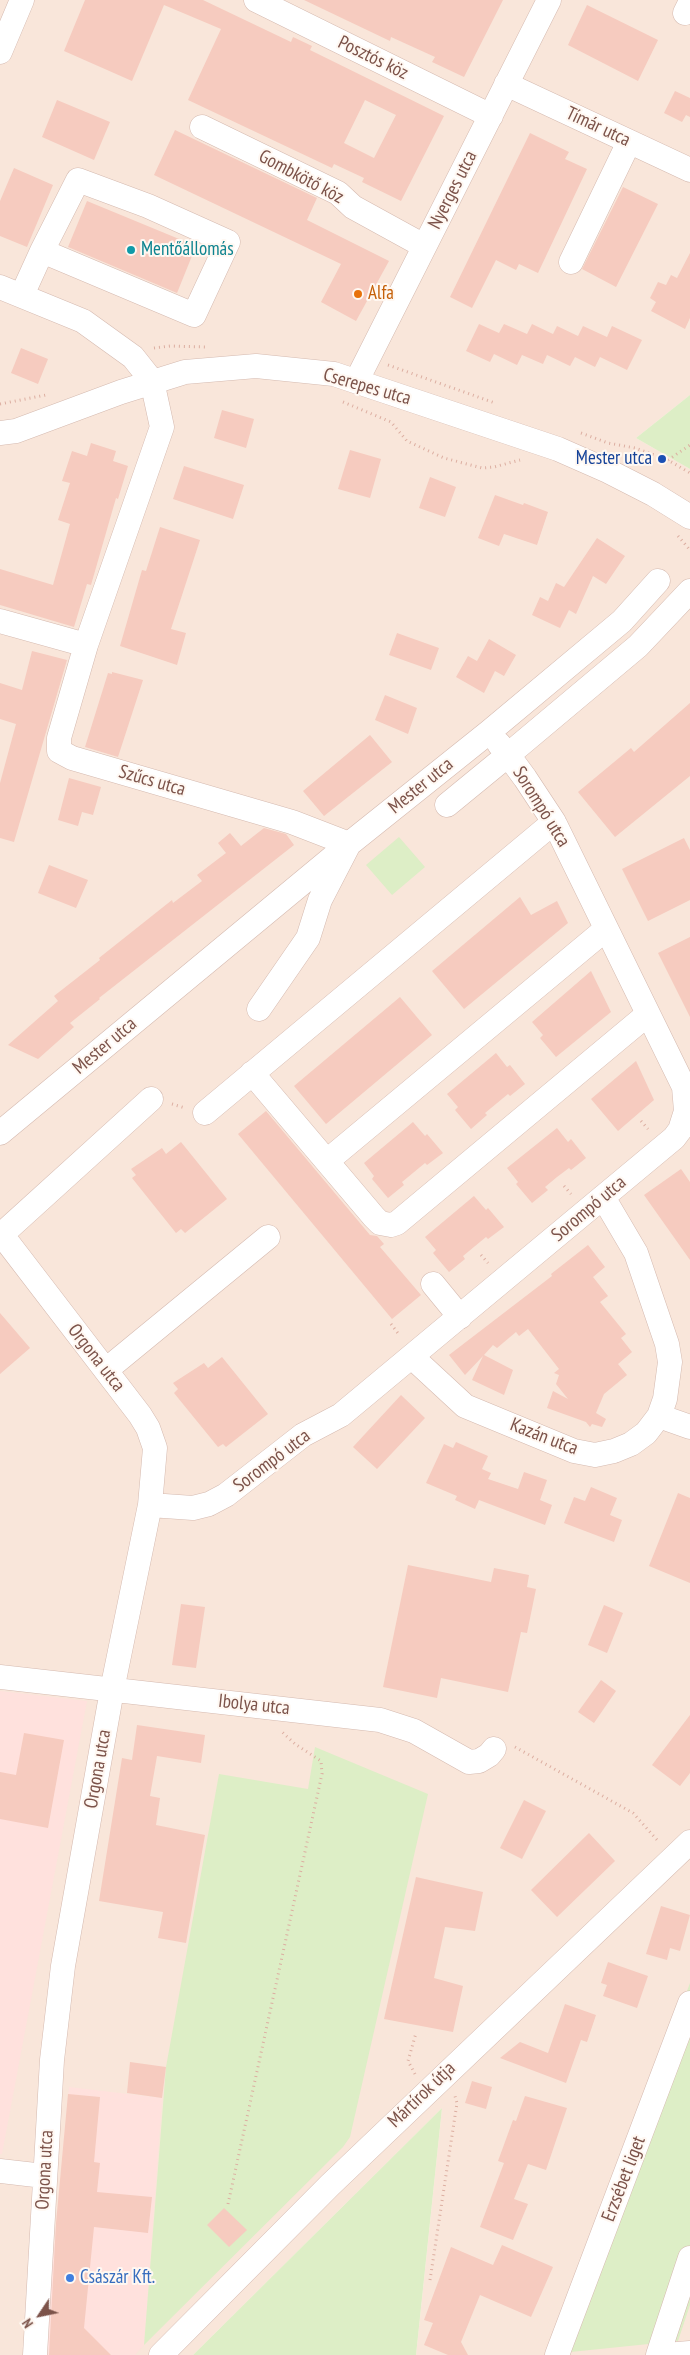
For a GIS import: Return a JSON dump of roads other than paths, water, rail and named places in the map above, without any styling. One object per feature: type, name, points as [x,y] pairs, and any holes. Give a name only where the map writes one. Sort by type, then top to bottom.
[{"type":"street","points":[[0,52],[22,0]]},
{"type":"street","name":"Posztós köz","points":[[256,0],[490,116]]},
{"type":"street","name":"Nyerges utca","points":[[358,380],[549,0]]},
{"type":"street","name":"Tímár utca","points":[[506,84],[690,170]]},
{"type":"street","name":"Gombkötő köz","points":[[202,127],[338,193],[353,207],[424,246]]},
{"type":"street","points":[[570,262],[629,142]]},
{"type":"street","points":[[22,295],[42,251],[78,180],[148,206],[228,242],[194,315],[42,251]]},
{"type":"street","points":[[0,287],[83,321],[98,330],[133,357],[152,381]]},
{"type":"street","name":"Cserepes utca","points":[[0,433],[16,431],[152,381],[185,372],[256,366],[334,374],[358,380],[558,449],[630,482],[682,524]]},
{"type":"street","name":"Szűcs utca","points":[[152,381],[162,427],[86,646],[60,738],[59,751],[72,758],[292,822],[349,844]]},
{"type":"street","name":"Mester utca","points":[[0,1133],[622,621],[658,581]]},
{"type":"street","points":[[447,805],[638,646],[690,591]]},
{"type":"street","points":[[0,621],[86,646]]},
{"type":"street","points":[[489,732],[508,755]]},
{"type":"street","name":"Sorompó utca","points":[[150,1505],[193,1508],[209,1504],[226,1495],[303,1435],[349,1410],[674,1138],[684,1120],[686,1099],[684,1087],[554,822],[508,755]]},
{"type":"street","points":[[205,1113],[554,822]]},
{"type":"street","name":"Mester utca","points":[[259,1010],[308,938],[320,900],[349,844]]},
{"type":"street","points":[[327,1161],[606,929]]},
{"type":"street","points":[[252,1073],[380,1222],[391,1225],[397,1223],[648,1014]]},
{"type":"street","points":[[1,1235],[151,1099]]},
{"type":"street","name":"Kazán utca","points":[[412,1357],[465,1406],[574,1451],[595,1455],[614,1451],[631,1444],[646,1433],[660,1416],[669,1380],[670,1362],[667,1344],[636,1253],[603,1197]]},
{"type":"street","name":"Orgona utca","points":[[1,1235],[140,1415],[153,1439],[155,1466],[150,1505],[112,1690],[63,1966],[52,2060],[35,2355]]},
{"type":"street","points":[[106,1370],[268,1237]]},
{"type":"street","points":[[433,1284],[460,1317]]},
{"type":"street","points":[[660,1416],[690,1427]]},
{"type":"street","name":"Ibolya utca","points":[[0,1677],[380,1720],[414,1731],[469,1762],[479,1761],[489,1755],[494,1749]]},
{"type":"street","name":"Mártírok útja","points":[[161,2355],[330,2185],[448,2070],[690,1842]]},
{"type":"street","name":"Erzsébet liget","points":[[557,2355],[690,2003]]},
{"type":"street","points":[[0,2171],[44,2176]]},
{"type":"street","points":[[658,2355],[690,2258]]},
{"type":"street","points":[[666,2355],[690,2353]]},
{"type":"place","name":"Mentőállomás","points":[[131,250]]},
{"type":"place","name":"Alfa","points":[[358,294]]},
{"type":"place","name":"Mester utca","points":[[662,459]]},
{"type":"place","name":"Császár Kft.","points":[[70,2278]]}]
